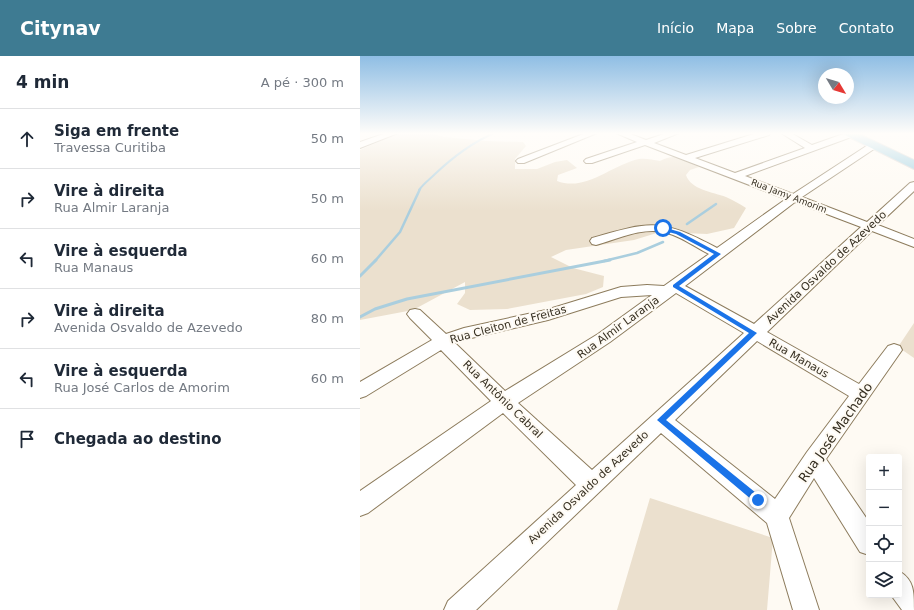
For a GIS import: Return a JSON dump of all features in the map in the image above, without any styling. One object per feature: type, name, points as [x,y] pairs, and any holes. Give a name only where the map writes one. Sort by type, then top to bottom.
[{"type":"main road","points":[[902,159],[914,165]]},
{"type":"street","points":[[521,161],[527,159]]},
{"type":"street","points":[[588,161],[594,159]]},
{"type":"street","name":"Rua Jamy Amorim","points":[[687,159],[914,242]]},
{"type":"street","points":[[736,176],[782,159]]},
{"type":"street","name":"Rua Almir Laranja","points":[[360,505],[504,402],[573,359],[794,198],[853,159]]},
{"type":"street","name":"Avenida Osvaldo de Azevedo","points":[[457,610],[914,185]]},
{"type":"street","points":[[596,241],[655,228],[678,233],[718,254]]},
{"type":"street","name":"Rua Manaus","points":[[671,288],[861,394]]},
{"type":"street","name":"Rua Cleiton de Freitas","points":[[360,391],[444,342],[474,331],[548,315],[621,292],[671,288]]},
{"type":"street","name":"Rua Antônio Cabral","points":[[415,314],[504,402],[591,484]]},
{"type":"street","name":"Rua José Machado","points":[[777,516],[814,459],[894,350]]},
{"type":"street","points":[[660,420],[777,516],[806,610]]},
{"type":"street","points":[[814,459],[866,538]]},
{"type":"street","points":[[902,588],[914,604]]},
{"type":"shaded area","points":[[360,159],[515,159],[515,169],[537,169],[555,162],[567,160],[577,168],[558,175],[557,181],[578,183],[639,159],[660,161],[664,159],[682,159],[699,167],[690,170],[686,175],[693,184],[703,190],[729,198],[746,208],[734,228],[707,234],[660,232],[634,240],[566,250],[551,257],[573,268],[604,276],[603,287],[586,294],[507,309],[470,310],[457,304],[465,293],[465,282],[413,310],[360,320]]},
{"type":"shaded area","points":[[914,323],[914,358],[898,347]]},
{"type":"shaded area","points":[[650,498],[773,538],[767,610],[617,610]]},
{"type":"waterway","points":[[419,190],[453,159]]},
{"type":"waterway","points":[[375,261],[400,232],[420,189]]},
{"type":"waterway","points":[[687,224],[716,204]]},
{"type":"waterway","points":[[604,261],[637,253],[663,242]]},
{"type":"waterway","points":[[360,317],[375,309],[407,299],[610,260]]},
{"type":"waterway","points":[[360,276],[375,261]]},
{"type":"route","points":[[663,228],[678,233],[718,254],[675,286],[754,333],[660,420],[730,479],[758,500]]}]
